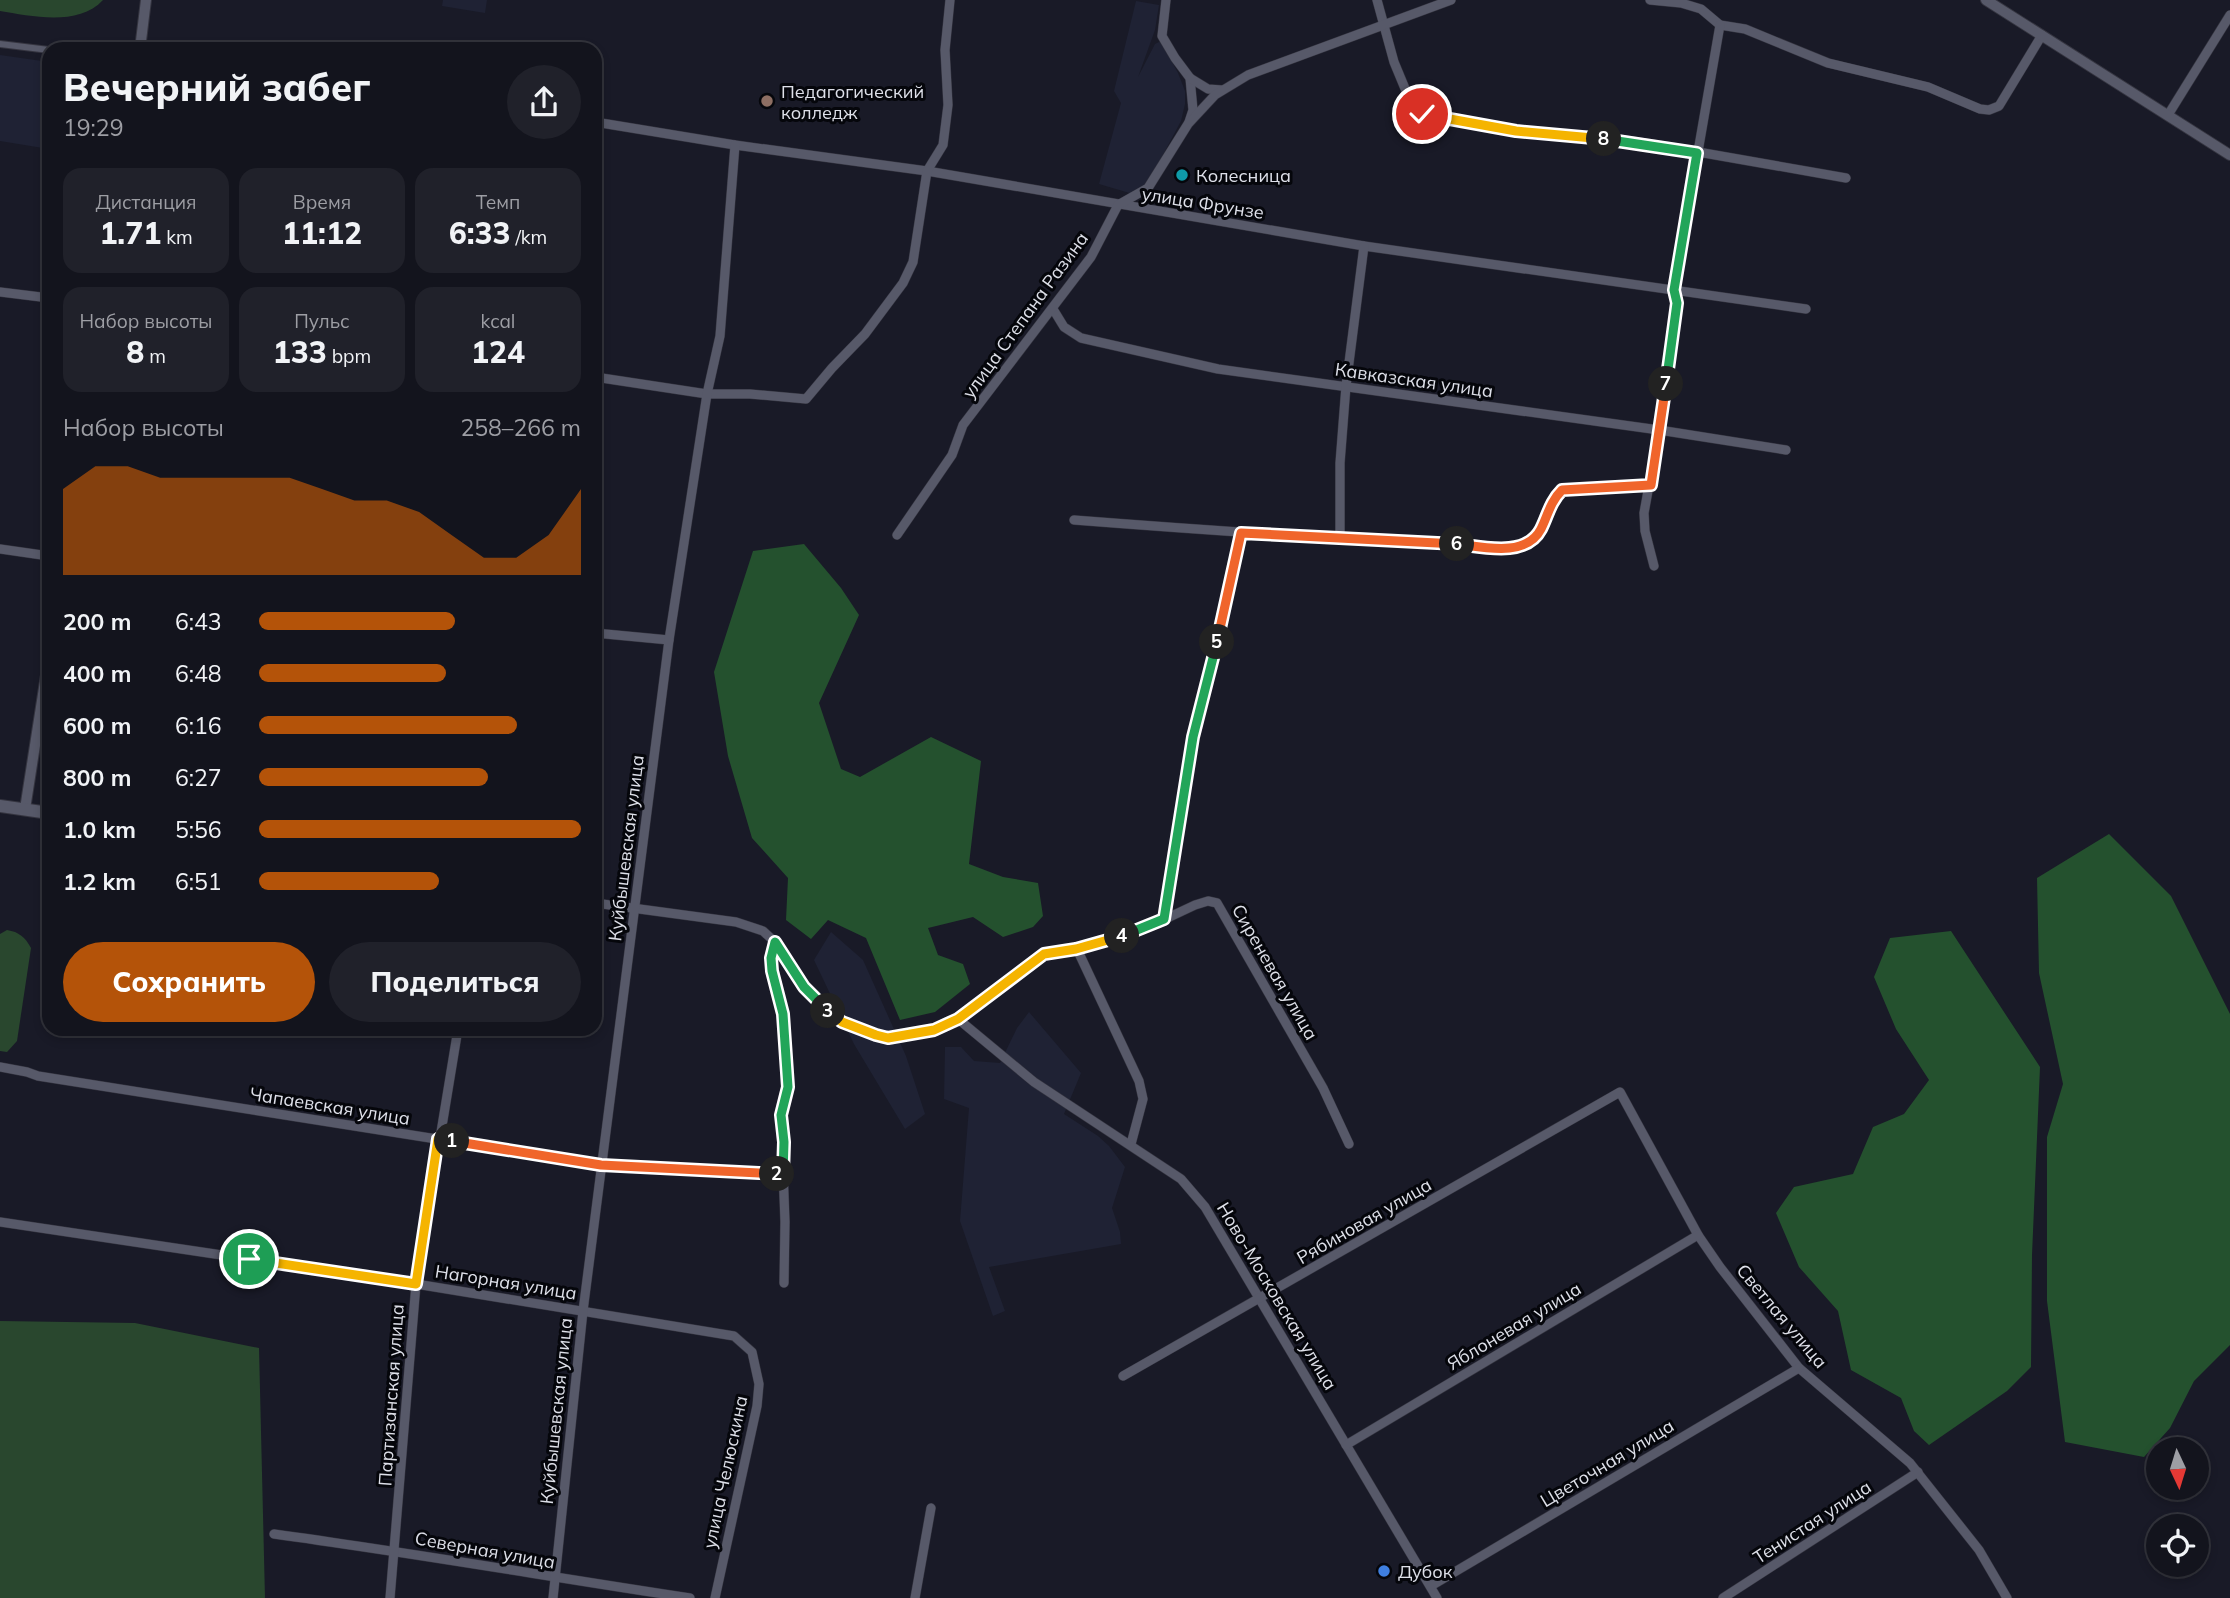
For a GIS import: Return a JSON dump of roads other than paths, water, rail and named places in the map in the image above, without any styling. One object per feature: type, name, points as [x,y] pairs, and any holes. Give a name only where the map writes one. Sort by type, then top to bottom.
[{"type":"main road","points":[[0,806],[42,812]]},
{"type":"street","points":[[140,42],[146,0]]},
{"type":"street","points":[[602,378],[706,394],[750,394],[806,399],[865,334],[903,283],[913,262],[927,171],[943,145],[948,105],[945,50],[950,0]]},
{"type":"street","points":[[1166,0],[1162,36],[1175,58],[1190,78],[1208,89],[1222,90]]},
{"type":"street","points":[[1377,0],[1394,62],[1411,103],[1422,114],[1516,131],[1624,140],[1846,178]]},
{"type":"street","points":[[1188,124],[1222,90],[1248,75],[1451,0]]},
{"type":"street","points":[[1650,0],[1681,3],[1701,9],[1720,25],[1745,29],[1828,63],[1928,87],[1989,110],[1999,106],[2042,35]]},
{"type":"street","points":[[1986,0],[2230,155]]},
{"type":"street","points":[[2168,115],[2230,15]]},
{"type":"street","points":[[1654,566],[1645,531],[1644,513],[1651,485],[1677,303],[1674,290],[1720,25]]},
{"type":"street","points":[[0,44],[42,49]]},
{"type":"street","points":[[1118,205],[1148,188],[1188,124],[1193,110],[1190,78]]},
{"type":"street","name":"улица Фрунзе","points":[[602,123],[735,145],[927,171],[1364,246],[1806,309]]},
{"type":"street","name":"Куйбышевская улица","points":[[553,1598],[583,1311],[668,640],[706,394],[720,336],[735,145]]},
{"type":"street","name":"улица Степана Разина","points":[[897,535],[952,455],[963,425],[1091,257],[1118,205]]},
{"type":"street","points":[[1340,538],[1340,463],[1346,386],[1364,246]]},
{"type":"street","points":[[0,292],[42,297]]},
{"type":"street","name":"Кавказская улица","points":[[1052,309],[1064,327],[1081,338],[1218,369],[1786,450]]},
{"type":"street","points":[[1074,520],[1241,533],[1513,547],[1529,542],[1540,531],[1551,502],[1562,490],[1651,485]]},
{"type":"street","points":[[1164,919],[1193,737],[1213,663],[1241,533]]},
{"type":"street","points":[[0,549],[42,555]]},
{"type":"street","points":[[602,634],[668,640]]},
{"type":"street","points":[[25,809],[42,701]]},
{"type":"street","name":"Сиреневая улица","points":[[958,1019],[1044,954],[1076,949],[1144,929],[1208,901],[1217,903],[1323,1088],[1349,1144]]},
{"type":"street","points":[[602,903],[736,922],[763,931],[775,942],[804,987],[821,1005],[842,1022],[876,1035],[888,1038],[934,1030],[958,1019]]},
{"type":"street","points":[[775,942],[771,958],[772,971],[783,1014],[788,1087],[781,1115],[784,1142],[784,1283]]},
{"type":"street","points":[[1076,949],[1139,1081],[1143,1099],[1130,1144]]},
{"type":"street","name":"Ново-Московская улица","points":[[958,1019],[1034,1082],[1181,1179],[1205,1207],[1437,1598]]},
{"type":"street","name":"Партизанская улица","points":[[390,1598],[416,1284],[457,1036]]},
{"type":"street","name":"Чапаевская улица","points":[[0,1067],[37,1076],[601,1165],[783,1174]]},
{"type":"street","name":"Светлая улица","points":[[1620,1092],[1698,1235],[1799,1368],[1910,1462],[1979,1550],[2007,1598]]},
{"type":"street","name":"Рябиновая улица","points":[[1123,1376],[1620,1092]]},
{"type":"street","name":"Нагорная улица","points":[[0,1222],[416,1284],[734,1336],[752,1352]]},
{"type":"street","name":"Яблоневая улица","points":[[1346,1445],[1698,1235]]},
{"type":"street","name":"улица Челюскина","points":[[715,1598],[757,1406],[759,1384],[752,1352]]},
{"type":"street","name":"Цветочная улица","points":[[1431,1586],[1799,1368]]},
{"type":"street","name":"Тенистая улица","points":[[1723,1598],[1918,1472]]},
{"type":"street","points":[[915,1598],[931,1508]]},
{"type":"street","name":"Северная улица","points":[[274,1534],[395,1550],[690,1598]]},
{"type":"place","name":"Педагогический колледж","points":[[767,101]]},
{"type":"place","name":"Колесница","points":[[1182,175]]},
{"type":"place","name":"Дубок","points":[[1384,1571]]}]
